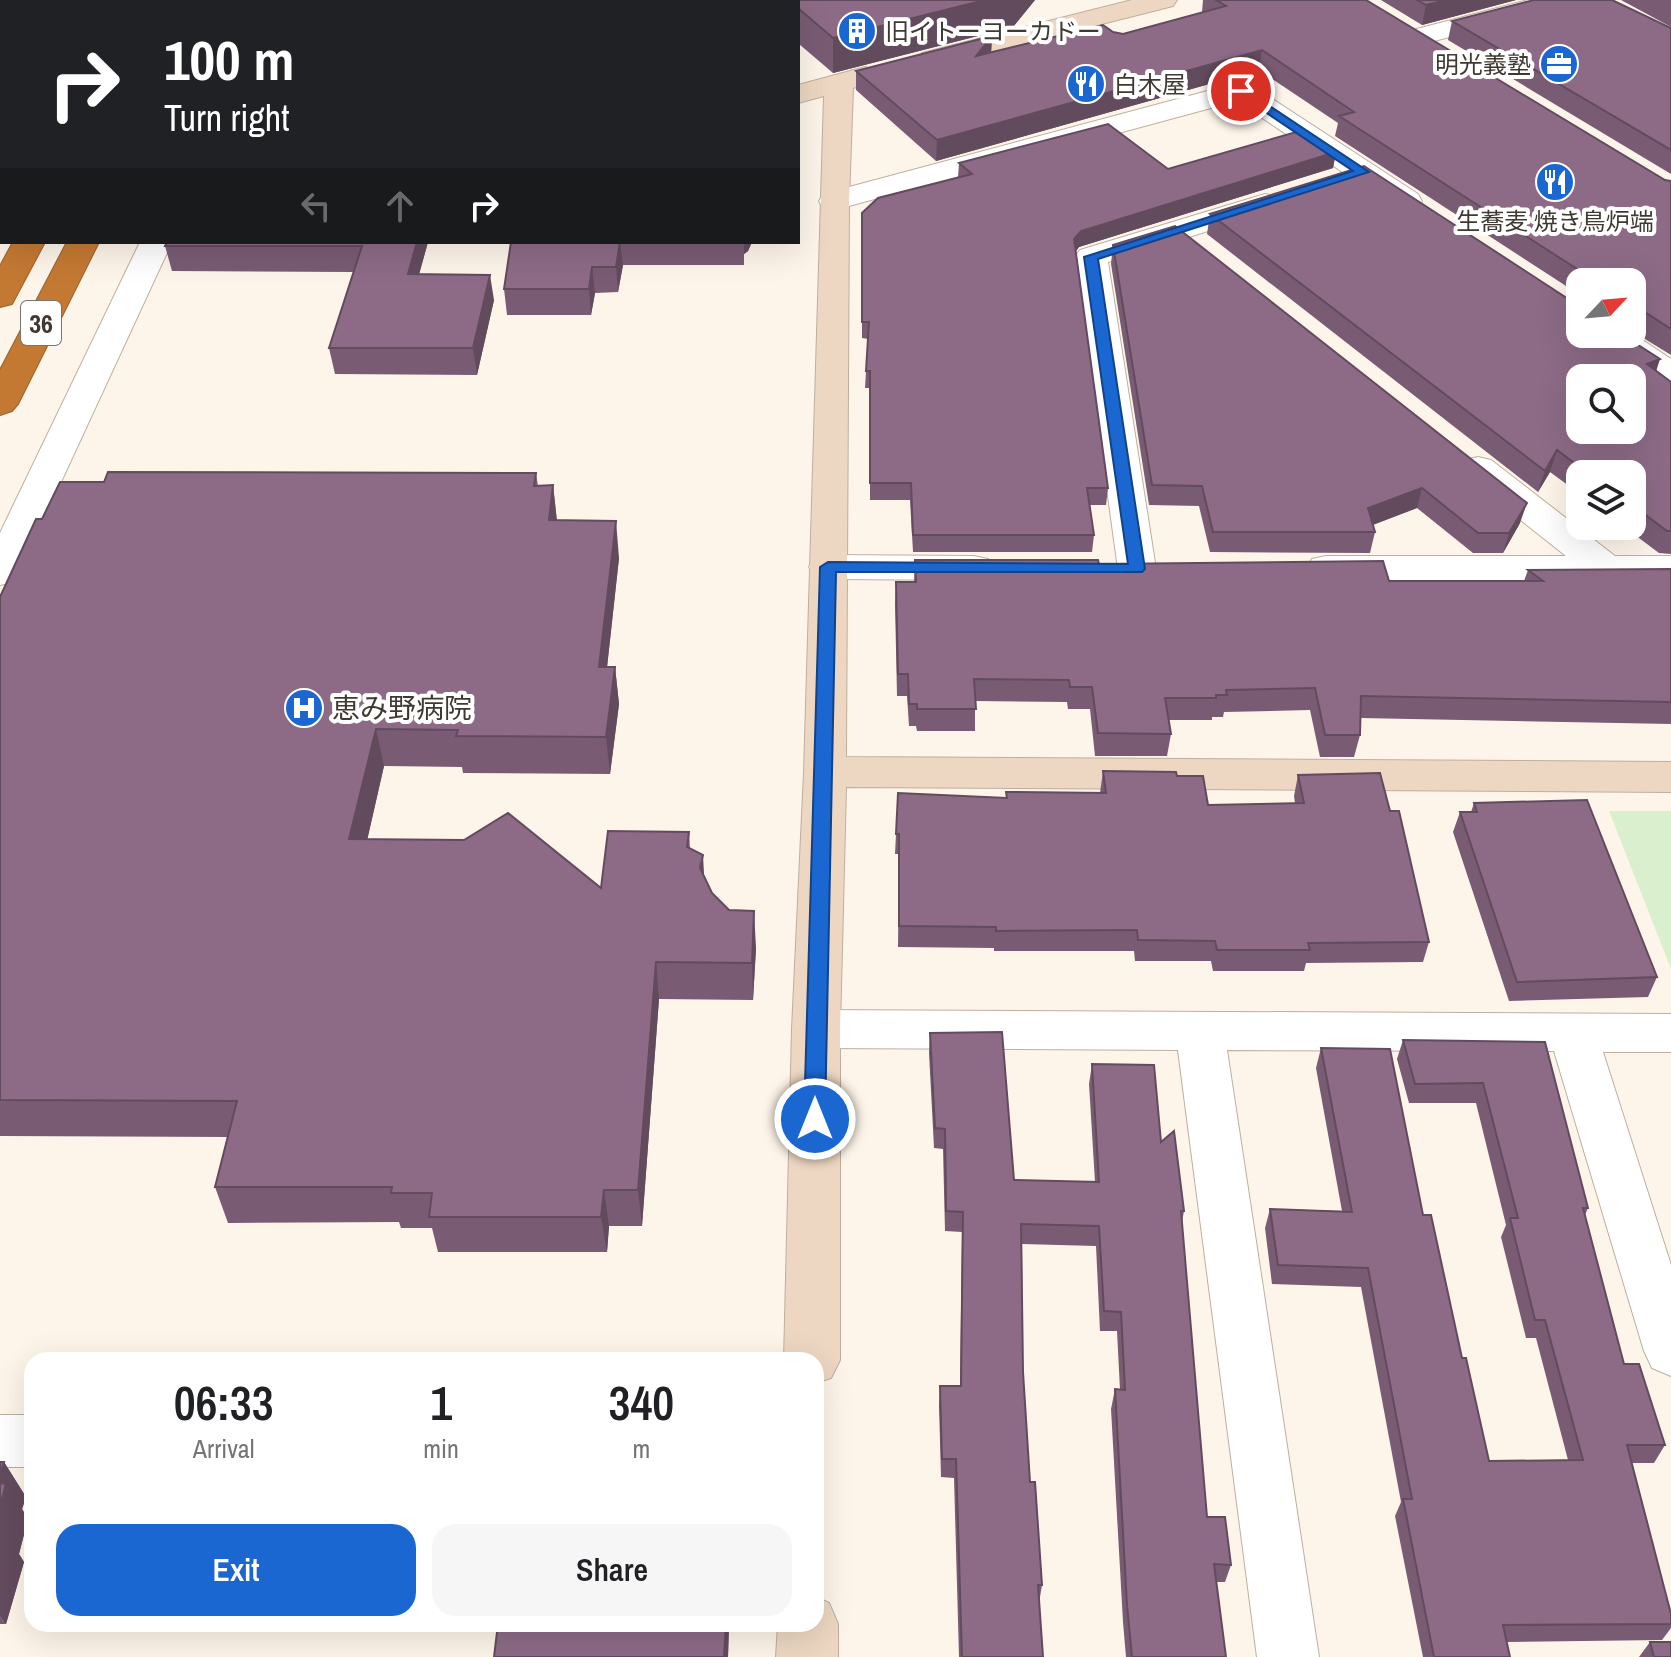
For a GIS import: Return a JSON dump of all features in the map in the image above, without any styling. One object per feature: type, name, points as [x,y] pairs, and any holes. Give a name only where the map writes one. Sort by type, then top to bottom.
[{"type":"highway","name":"36","points":[[0,297],[28,244]]},
{"type":"highway","name":"36","points":[[0,404],[82,244]]},
{"type":"street","points":[[800,93],[1164,0]]},
{"type":"street","points":[[1419,37],[1559,0]]},
{"type":"street","points":[[1394,22],[1445,53]]},
{"type":"street","points":[[812,1352],[816,1029],[825,772],[834,201],[839,83]]},
{"type":"street","points":[[834,201],[1241,91],[1427,214]]},
{"type":"street","points":[[1137,569],[1091,257],[1191,240],[1306,190],[1363,172]]},
{"type":"street","points":[[0,573],[155,244]]},
{"type":"street","points":[[1631,348],[1671,374]]},
{"type":"street","points":[[1453,448],[1603,566]]},
{"type":"street","points":[[828,567],[1013,568]]},
{"type":"street","points":[[1292,568],[1671,568]]},
{"type":"street","points":[[825,772],[1671,777]]},
{"type":"street","points":[[816,1029],[1671,1033]]},
{"type":"street","points":[[1200,1030],[1288,1657]]},
{"type":"street","points":[[1573,1034],[1671,1351]]},
{"type":"street","points":[[0,1441],[24,1441]]},
{"type":"street","points":[[807,1657],[808,1632]]},
{"type":"green space","points":[[1609,811],[1671,811],[1671,969]]},
{"type":"building","points":[[800,0],[985,0],[833,38],[800,10]]},
{"type":"building","points":[[1216,0],[1366,0],[1671,181],[1671,329],[1646,313],[1646,268],[1576,268],[1339,116],[1354,112],[1262,50],[937,140],[856,71],[992,36],[976,56],[1103,25],[1123,34],[1226,6]]},
{"type":"building","points":[[1417,0],[1447,0],[1426,5]]},
{"type":"building","points":[[1534,0],[1612,0],[1671,28],[1671,150],[1452,21]]},
{"type":"building","points":[[1108,124],[1168,169],[1303,130],[1336,152],[1081,231],[1074,239],[1108,488],[1087,488],[1094,535],[913,535],[911,483],[870,483],[870,371],[866,371],[869,322],[862,322],[862,213],[878,198],[972,174],[959,163]]},
{"type":"building","points":[[1364,166],[1566,297],[1566,348],[1643,348],[1660,359],[1647,364],[1671,382],[1671,531],[1646,515],[1646,460],[1570,460],[1557,450],[1545,471],[1210,214]]},
{"type":"building","points":[[1175,226],[1527,503],[1509,533],[1478,533],[1422,488],[1368,508],[1375,532],[1213,532],[1202,486],[1152,485],[1113,245]]},
{"type":"building","points":[[416,244],[408,274],[490,275],[473,348],[329,348],[362,246],[165,246]]},
{"type":"building","points":[[511,244],[620,244],[616,267],[592,267],[589,289],[504,289]]},
{"type":"building","points":[[108,472],[536,473],[534,486],[553,485],[549,520],[616,521],[599,667],[615,667],[606,737],[456,736],[458,730],[376,729],[349,839],[464,840],[508,813],[601,888],[608,831],[689,832],[687,847],[703,855],[700,868],[712,893],[729,910],[754,911],[752,963],[656,962],[638,1190],[604,1190],[601,1217],[429,1217],[432,1193],[391,1193],[392,1187],[215,1187],[237,1101],[0,1100],[0,597],[36,519],[42,519],[60,482],[104,482]]},
{"type":"building","points":[[915,560],[1098,560],[1099,564],[1383,561],[1389,581],[1543,581],[1528,570],[1671,569],[1671,702],[1361,696],[1360,735],[1325,735],[1315,688],[1226,690],[1227,695],[1216,695],[1216,698],[1165,698],[1171,734],[1098,733],[1092,687],[1070,687],[1069,680],[974,679],[976,709],[917,709],[917,704],[909,704],[908,674],[898,674],[896,582],[916,582]]},
{"type":"building","points":[[1103,771],[1176,772],[1177,776],[1203,776],[1208,805],[1304,803],[1298,775],[1380,773],[1390,811],[1399,811],[1429,942],[1308,943],[1310,950],[1217,950],[1215,941],[1138,940],[1137,930],[996,931],[996,927],[899,926],[898,793],[1007,798],[1006,792],[1106,793]]},
{"type":"building","points":[[1587,800],[1657,977],[1517,982],[1460,812],[1477,812],[1474,803]]},
{"type":"building","points":[[1002,1032],[1014,1180],[1099,1182],[1092,1064],[1154,1065],[1161,1142],[1174,1131],[1184,1211],[1181,1211],[1207,1517],[1225,1517],[1231,1565],[1214,1564],[1226,1657],[1132,1657],[1115,1389],[1125,1390],[1121,1312],[1104,1311],[1099,1226],[1021,1224],[1023,1372],[1030,1482],[1035,1482],[1043,1657],[962,1657],[956,1459],[942,1459],[940,1386],[961,1386],[963,1212],[946,1211],[945,1129],[935,1128],[930,1033]]},
{"type":"building","points":[[1403,1040],[1545,1042],[1588,1208],[1583,1208],[1624,1364],[1639,1364],[1665,1445],[1627,1445],[1671,1624],[1503,1625],[1510,1657],[1434,1657],[1403,1499],[1412,1499],[1368,1268],[1278,1265],[1270,1209],[1352,1212],[1321,1048],[1390,1049],[1423,1215],[1431,1215],[1462,1358],[1466,1358],[1489,1461],[1583,1460],[1545,1320],[1535,1320],[1510,1218],[1518,1218],[1483,1083],[1415,1084]]},
{"type":"building","points":[[0,1483],[6,1484],[0,1506]]},
{"type":"building","points":[[497,1632],[726,1632],[724,1657],[494,1657]]},
{"type":"building","points":[[1650,1642],[1671,1642],[1671,1657],[1654,1657]]},
{"type":"place","name":"旧イトーヨーカドー","points":[[857,31]]},
{"type":"place","name":"明光義塾","points":[[1559,64]]},
{"type":"place","name":"白木屋","points":[[1086,84]]},
{"type":"place","name":"生蕎麦 焼き鳥炉端","points":[[1555,182]]},
{"type":"place","name":"恵み野病院","points":[[304,708]]},
{"type":"route","points":[[815,1119],[828,567],[1137,569],[1091,257],[1363,172],[1241,91]]}]
